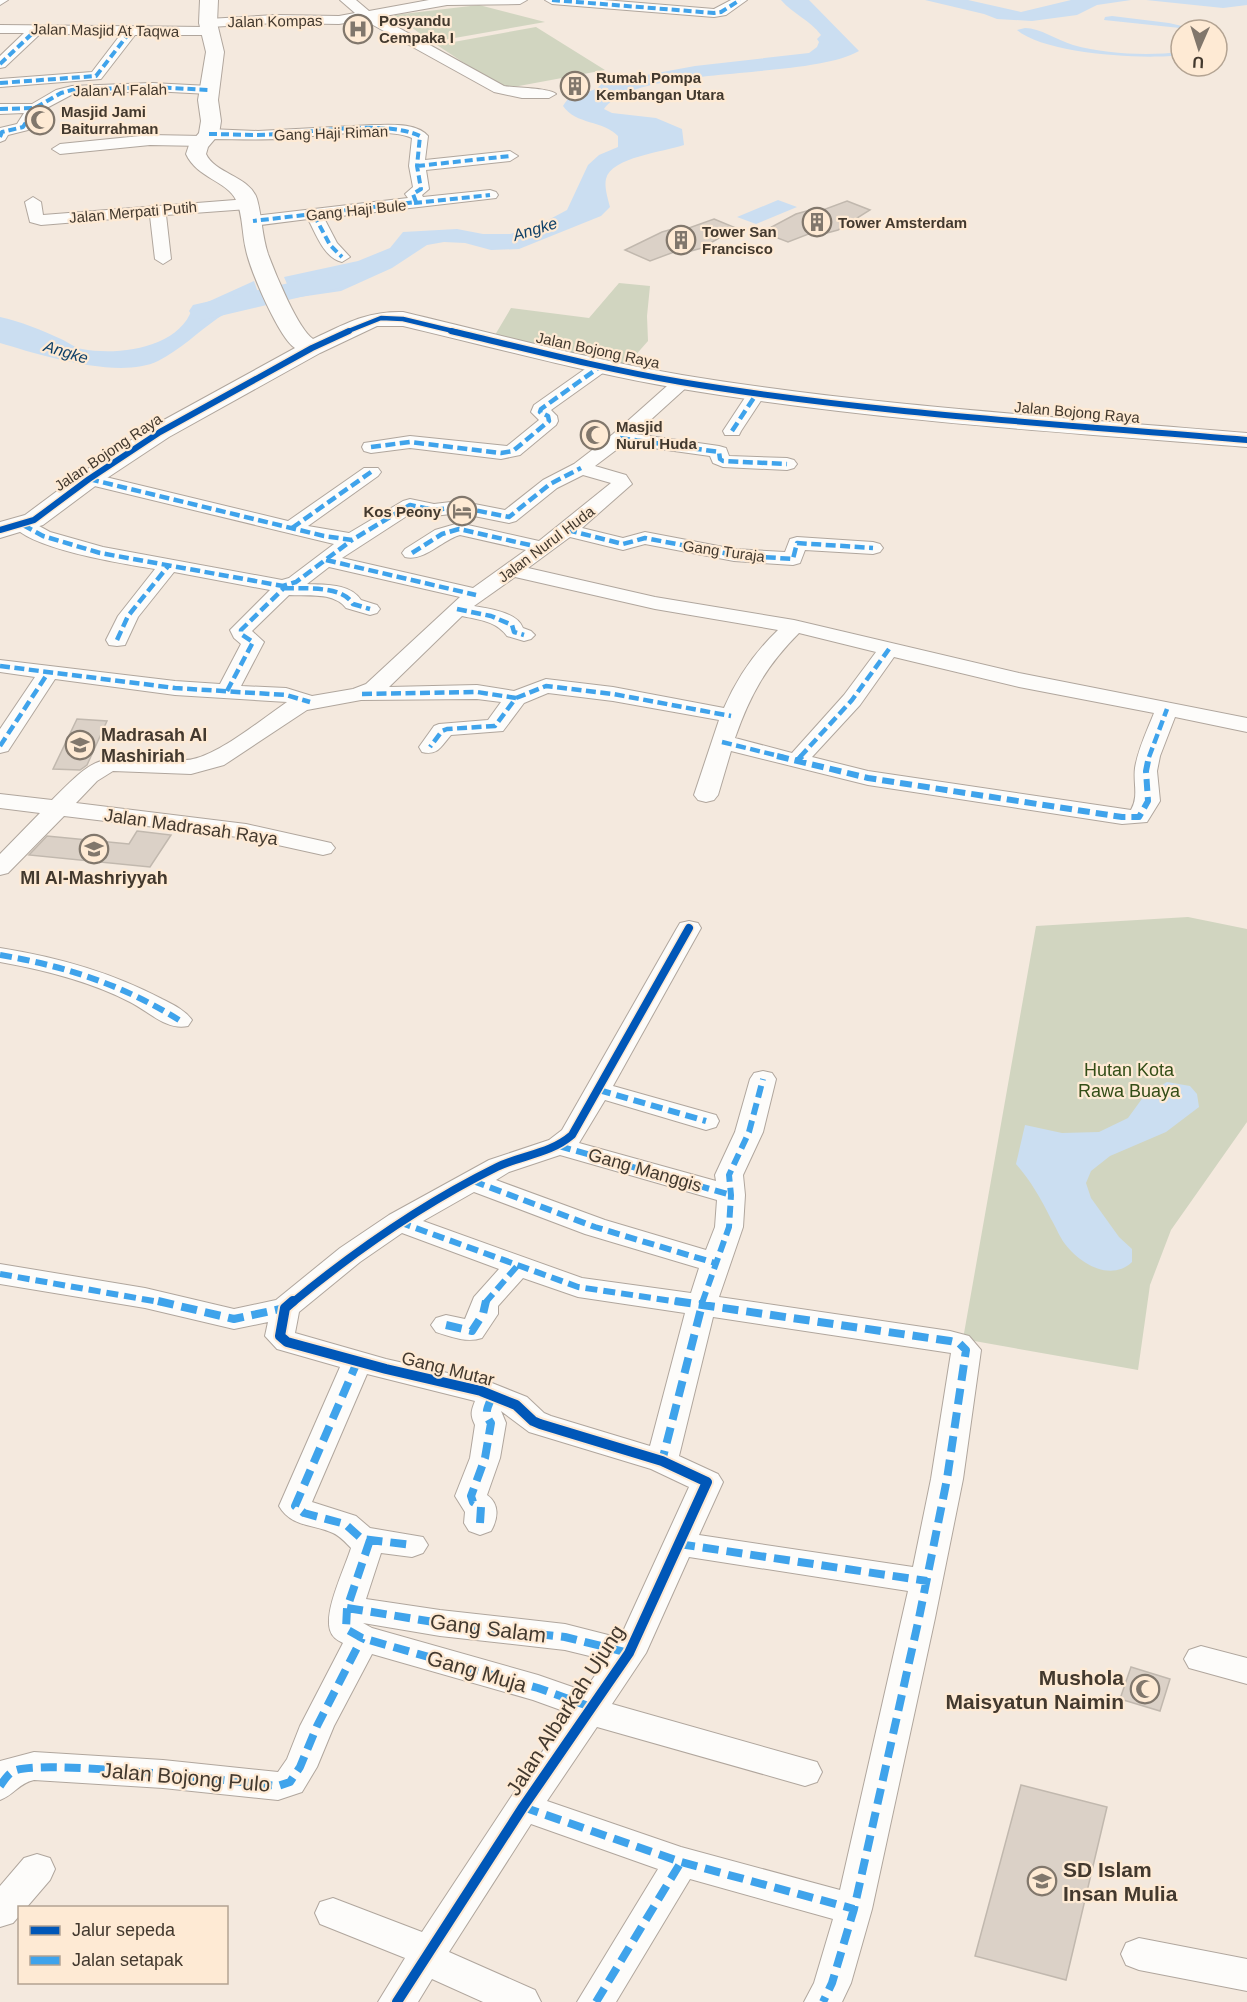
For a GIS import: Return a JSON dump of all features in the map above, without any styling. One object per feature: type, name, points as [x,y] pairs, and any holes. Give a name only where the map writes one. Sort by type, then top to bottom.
[{"type":"street","points":[[210,0],[208,27],[214,52],[206,137],[195,151],[200,163],[240,190],[250,212],[257,253],[291,331],[299,340],[312,348]]},
{"type":"street","name":"Jalan Kompas","points":[[208,27],[352,19],[447,1],[520,0]]},
{"type":"street","points":[[552,0],[714,13],[721,12],[740,0]]},
{"type":"street","points":[[341,3],[499,89],[522,94],[549,93]]},
{"type":"street","points":[[341,3],[352,19]]},
{"type":"street","name":"Jalan Masjid At Taqwa","points":[[0,29],[130,32],[208,27]]},
{"type":"street","points":[[0,64],[36,30]]},
{"type":"street","points":[[0,83],[96,76],[130,32]]},
{"type":"street","name":"Jalan Al Falah","points":[[0,109],[35,108],[61,93],[72,90],[152,87],[209,90]]},
{"type":"street","points":[[0,137],[2,132],[23,127],[35,108]]},
{"type":"street","name":"Gang Haji Riman","points":[[206,137],[330,130],[414,131],[421,138],[417,166]]},
{"type":"street","points":[[60,149],[206,137]]},
{"type":"street","points":[[417,166],[510,156]]},
{"type":"street","name":"Gang Haji Bule","points":[[250,212],[314,215],[414,203],[417,200],[412,194],[421,189],[417,166]]},
{"type":"street","points":[[414,203],[489,195]]},
{"type":"street","name":"Jalan Merpati Putih","points":[[33,202],[38,220],[157,210],[250,212]]},
{"type":"street","points":[[157,210],[163,259]]},
{"type":"street","points":[[314,215],[330,245],[342,257]]},
{"type":"street","name":"Jalan Bojong Raya","points":[[12,527],[45,513],[88,479],[193,412],[312,348],[369,321],[391,318],[601,366],[682,382],[757,393],[976,417],[1247,440]]},
{"type":"street","points":[[371,447],[410,442],[496,453],[513,451],[549,422],[548,416],[540,412],[541,409],[601,366]]},
{"type":"street","points":[[227,691],[253,642],[241,633],[241,630],[283,587],[296,582],[352,540],[410,505],[434,510],[459,507],[509,517],[550,484],[581,468],[620,438],[682,382]]},
{"type":"street","points":[[732,430],[757,393]]},
{"type":"street","points":[[620,438],[719,452],[720,459],[723,461],[788,464]]},
{"type":"street","name":"Jalan Nurul Huda","points":[[317,701],[362,694],[382,683],[457,609],[567,530],[622,484],[619,479],[581,468]]},
{"type":"street","points":[[292,528],[371,472]]},
{"type":"street","points":[[88,479],[292,528],[352,540]]},
{"type":"street","points":[[12,527],[70,546],[283,587],[337,592],[350,597],[353,604],[370,609]]},
{"type":"street","points":[[412,553],[442,534],[459,529],[543,548]]},
{"type":"street","name":"Gang Turaja","points":[[567,530],[620,544],[645,538],[734,555],[773,558],[793,559],[797,543],[873,548]]},
{"type":"street","points":[[326,560],[476,595]]},
{"type":"street","points":[[117,640],[128,616],[168,565]]},
{"type":"street","points":[[511,570],[655,603],[794,626],[1008,678],[1247,725]]},
{"type":"street","points":[[457,609],[491,616],[512,625],[514,632],[524,635]]},
{"type":"street","points":[[706,795],[731,716],[743,689],[766,655],[794,626]]},
{"type":"street","points":[[796,762],[852,700],[889,648]]},
{"type":"street","points":[[0,666],[175,688],[286,695],[317,701]]},
{"type":"street","points":[[0,746],[48,673]]},
{"type":"street","points":[[362,694],[398,696],[477,692],[516,698],[546,686],[613,694],[731,716]]},
{"type":"street","points":[[430,747],[442,731],[447,729],[495,726],[516,698]]},
{"type":"street","points":[[0,868],[89,776],[105,766],[191,767],[206,765],[285,712],[317,701]]},
{"type":"street","points":[[722,742],[868,778],[1122,817],[1139,816],[1148,801],[1146,771],[1149,756],[1167,709]]},
{"type":"street","name":"Jalan Madrasah Raya","points":[[0,801],[246,831],[323,848]]},
{"type":"street","points":[[0,1274],[133,1297],[234,1319],[285,1308],[350,1255],[399,1222],[499,1166],[559,1146],[572,1134],[689,928]]},
{"type":"street","points":[[0,955],[34,960],[114,983],[179,1020]]},
{"type":"street","points":[[662,1461],[702,1304],[729,1227],[731,1195],[729,1175],[748,1132],[763,1079]]},
{"type":"street","points":[[599,1090],[706,1122]]},
{"type":"street","name":"Gang Manggis","points":[[559,1146],[731,1195]]},
{"type":"street","points":[[473,1181],[595,1227],[715,1263]]},
{"type":"street","points":[[399,1222],[578,1287],[959,1342],[964,1348],[967,1356],[947,1479],[927,1581],[854,1909],[835,1974],[823,2002]]},
{"type":"street","points":[[446,1325],[472,1331],[483,1314],[484,1304],[518,1265]]},
{"type":"street","name":"Gang Mutar","points":[[285,1308],[280,1336],[284,1340],[494,1395],[516,1405],[533,1421],[540,1424],[662,1461]]},
{"type":"street","points":[[358,1360],[295,1506],[304,1513],[345,1524],[362,1539],[412,1545]]},
{"type":"street","points":[[480,1523],[481,1507],[473,1502],[471,1496],[490,1435],[492,1422],[486,1417],[486,1411],[494,1395]]},
{"type":"street","name":"Jalan Albarkah Ujung","points":[[397,2002],[524,1807],[629,1653],[707,1482],[662,1461]]},
{"type":"street","points":[[363,1638],[346,1629],[347,1608],[370,1540]]},
{"type":"street","points":[[679,1544],[927,1581]]},
{"type":"street","name":"Gang Salam","points":[[347,1608],[440,1623],[565,1637],[629,1653]]},
{"type":"street","name":"Gang Muja","points":[[363,1638],[538,1688],[590,1709],[805,1772]]},
{"type":"street","name":"Jalan Bojong Pulo","points":[[0,1786],[12,1771],[34,1766],[163,1774],[278,1786],[290,1782],[308,1750],[320,1720],[352,1664],[363,1638]]},
{"type":"street","points":[[1201,1659],[1247,1671]]},
{"type":"street","points":[[524,1807],[681,1862],[854,1909]]},
{"type":"street","points":[[596,2002],[681,1862]]},
{"type":"street","points":[[0,1912],[37,1869]]},
{"type":"street","points":[[333,1913],[522,2002]]},
{"type":"street","points":[[1140,1954],[1247,1975]]},
{"type":"green space","points":[[479,5],[545,22],[432,42],[394,15]]},
{"type":"green space","points":[[536,27],[605,70],[503,89],[437,45]]},
{"type":"green space","points":[[619,283],[650,286],[647,316],[648,341],[626,366],[495,335],[511,308],[589,318]]},
{"type":"green space","name":"Hutan Kota Rawa Buaya","points":[[1188,917],[1247,929],[1247,1122],[1171,1230],[1150,1285],[1138,1370],[963,1339],[1036,926]]},
{"type":"water","points":[[781,0],[809,0],[859,51],[834,60],[801,66],[650,85],[622,95],[604,109],[612,113],[656,118],[682,129],[684,145],[639,156],[617,165],[606,179],[606,193],[610,207],[601,216],[519,249],[491,250],[465,243],[444,242],[427,245],[392,268],[341,291],[293,298],[284,277],[358,261],[390,248],[403,232],[457,229],[483,234],[510,234],[537,226],[567,210],[588,165],[599,155],[618,147],[618,136],[605,127],[582,120],[568,112],[563,106],[567,100],[574,95],[597,88],[603,83],[695,66],[809,53],[817,47],[819,42],[817,39],[821,35]]},
{"type":"water","points":[[925,0],[968,0],[1021,12],[1071,0],[1131,0],[1097,5],[1077,15],[1032,21],[997,19]]},
{"type":"water","points":[[1146,0],[1247,0],[1247,5],[1223,8]]},
{"type":"water","points":[[1105,17],[1169,23],[1169,27],[1104,20]]},
{"type":"water","points":[[1031,29],[1073,45],[1099,50],[1141,54],[1169,53],[1169,56],[1120,56],[1071,50],[1049,45],[1017,30]]},
{"type":"water","points":[[778,200],[797,207],[756,224],[737,217]]},
{"type":"water","points":[[254,281],[262,304],[223,315],[166,357],[142,366],[122,368],[79,364],[0,343],[0,317],[39,330],[82,349],[113,351],[146,346],[174,333],[185,322],[192,309]]},
{"type":"water","points":[[1167,1082],[1190,1086],[1197,1094],[1199,1107],[1166,1132],[1110,1156],[1091,1171],[1086,1183],[1091,1198],[1119,1237],[1132,1249],[1132,1262],[1124,1268],[1106,1270],[1096,1268],[1079,1258],[1065,1244],[1035,1190],[1016,1164],[1025,1125],[1062,1133],[1099,1132],[1128,1118],[1144,1096]]},
{"type":"building","name":"Tower Amsterdam","points":[[847,201],[870,210],[838,230],[816,236],[811,233],[788,242],[762,232],[796,214],[817,208],[823,210]]},
{"type":"building","name":"Tower San Francisco","points":[[714,219],[736,228],[702,248],[680,254],[674,252],[650,261],[625,250],[662,232],[683,226],[689,228]]},
{"type":"building","name":"Madrasah Al Mashiriah","points":[[77,719],[107,721],[87,765],[80,770],[53,769]]},
{"type":"building","name":"MI Al-Mashriyyah","points":[[137,831],[171,835],[150,867],[29,855],[47,836],[129,844]]},
{"type":"building","name":"Mushola Maisyatun Naimin","points":[[1131,1667],[1170,1679],[1160,1711],[1120,1699]]},
{"type":"building","name":"SD Islam Insan Mulia","points":[[1021,1785],[1107,1807],[1066,1980],[975,1956]]},
{"type":"waterway","name":"Angke","points":[[203,311],[346,278]]},
{"type":"marked path","points":[[552,0],[714,13],[721,12],[740,0]]},
{"type":"marked path","points":[[0,64],[36,30]]},
{"type":"marked path","points":[[0,83],[96,76],[130,32]]},
{"type":"marked path","points":[[0,109],[35,108],[61,93],[72,90],[152,87],[209,90]]},
{"type":"marked path","points":[[0,137],[2,132],[23,127],[35,108]]},
{"type":"marked path","points":[[209,134],[258,135],[372,129],[411,132],[420,136],[417,166],[421,189],[413,194],[416,202],[253,221]]},
{"type":"marked path","points":[[417,166],[510,156]]},
{"type":"marked path","points":[[414,203],[490,195]]},
{"type":"marked path","points":[[314,215],[330,245],[342,257]]},
{"type":"marked path","points":[[371,447],[410,442],[501,453],[513,451],[549,421],[548,416],[540,412],[541,409],[601,366]]},
{"type":"marked path","points":[[732,431],[757,393]]},
{"type":"marked path","points":[[620,438],[719,452],[720,459],[723,461],[787,464]]},
{"type":"marked path","points":[[89,479],[324,536],[352,540],[410,505],[434,510],[459,507],[509,517],[550,484],[581,468]]},
{"type":"marked path","points":[[292,528],[371,472]]},
{"type":"marked path","points":[[23,525],[43,536],[100,553],[283,586]]},
{"type":"marked path","points":[[412,553],[442,534],[459,529],[543,548]]},
{"type":"marked path","points":[[567,530],[623,544],[645,538],[734,555],[793,559],[797,543],[873,548]]},
{"type":"marked path","points":[[227,691],[253,642],[241,634],[241,630],[284,588],[283,586],[296,582],[352,540]]},
{"type":"marked path","points":[[326,560],[476,595]]},
{"type":"marked path","points":[[117,640],[128,616],[169,565]]},
{"type":"marked path","points":[[284,588],[337,592],[349,597],[353,604],[370,609]]},
{"type":"marked path","points":[[457,609],[491,616],[512,625],[514,632],[524,635]]},
{"type":"marked path","points":[[796,762],[852,700],[889,649]]},
{"type":"marked path","points":[[0,666],[175,688],[286,695],[310,702]]},
{"type":"marked path","points":[[0,746],[48,673]]},
{"type":"marked path","points":[[516,698],[546,686],[613,694],[731,716]]},
{"type":"marked path","points":[[362,694],[477,692],[516,698],[495,726],[447,729],[442,731],[430,747]]},
{"type":"marked path","points":[[722,742],[868,778],[1122,817],[1139,817],[1148,801],[1146,771],[1149,756],[1167,709]]},
{"type":"marked path","points":[[0,955],[48,964],[94,977],[138,996],[179,1020]]},
{"type":"marked path","points":[[657,1459],[662,1461],[702,1304],[729,1227],[731,1195],[729,1175],[749,1132],[763,1079]]},
{"type":"marked path","points":[[599,1090],[706,1121]]},
{"type":"marked path","points":[[559,1146],[731,1195]]},
{"type":"marked path","points":[[473,1181],[595,1227],[715,1263]]},
{"type":"marked path","points":[[399,1222],[578,1287],[950,1341],[959,1343],[966,1350],[947,1479],[919,1618],[854,1909],[832,1983],[823,2002]]},
{"type":"marked path","points":[[446,1325],[472,1331],[483,1314],[484,1304],[518,1265]]},
{"type":"marked path","points":[[0,1274],[145,1298],[234,1319],[285,1308]]},
{"type":"marked path","points":[[358,1360],[295,1506],[304,1513],[345,1524],[362,1539],[412,1545]]},
{"type":"marked path","points":[[480,1523],[481,1507],[473,1502],[471,1496],[485,1458],[491,1423],[486,1417],[486,1411],[493,1395]]},
{"type":"marked path","points":[[370,1540],[347,1608],[346,1629],[362,1638],[538,1688],[591,1707]]},
{"type":"marked path","points":[[679,1544],[927,1581]]},
{"type":"marked path","points":[[347,1608],[440,1623],[565,1637],[629,1653]]},
{"type":"marked path","points":[[0,1786],[12,1771],[34,1766],[163,1774],[278,1786],[290,1782],[300,1767],[317,1726],[362,1638]]},
{"type":"marked path","points":[[523,1807],[681,1862],[854,1909]]},
{"type":"marked path","points":[[596,2002],[681,1862]]},
{"type":"cycle path","points":[[0,530],[34,520],[89,479],[160,432],[312,348],[369,321],[381,318],[403,319],[647,376],[752,393],[964,417],[1247,440]]},
{"type":"cycle path","points":[[397,2002],[523,1807],[629,1653],[707,1482],[662,1461],[540,1424],[533,1421],[516,1405],[481,1391],[386,1369],[287,1342],[280,1336],[285,1308],[350,1255],[399,1222],[499,1166],[559,1146],[572,1135],[689,928]]},
{"type":"place","name":"Posyandu Cempaka I","points":[[358,29]]},
{"type":"place","name":"Rumah Pompa Kembangan Utara","points":[[575,86]]},
{"type":"place","name":"Masjid Jami Baiturrahman","points":[[40,120]]},
{"type":"place","name":"Tower Amsterdam","points":[[817,222]]},
{"type":"place","name":"Tower San Francisco","points":[[681,240]]},
{"type":"place","name":"Masjid Nurul Huda","points":[[595,435]]},
{"type":"place","name":"Kos Peony","points":[[462,511]]},
{"type":"place","name":"Madrasah Al Mashiriah","points":[[80,745]]},
{"type":"place","name":"MI Al-Mashriyyah","points":[[94,849]]},
{"type":"place","name":"Mushola Maisyatun Naimin","points":[[1145,1689]]},
{"type":"place","name":"SD Islam Insan Mulia","points":[[1042,1881]]}]
